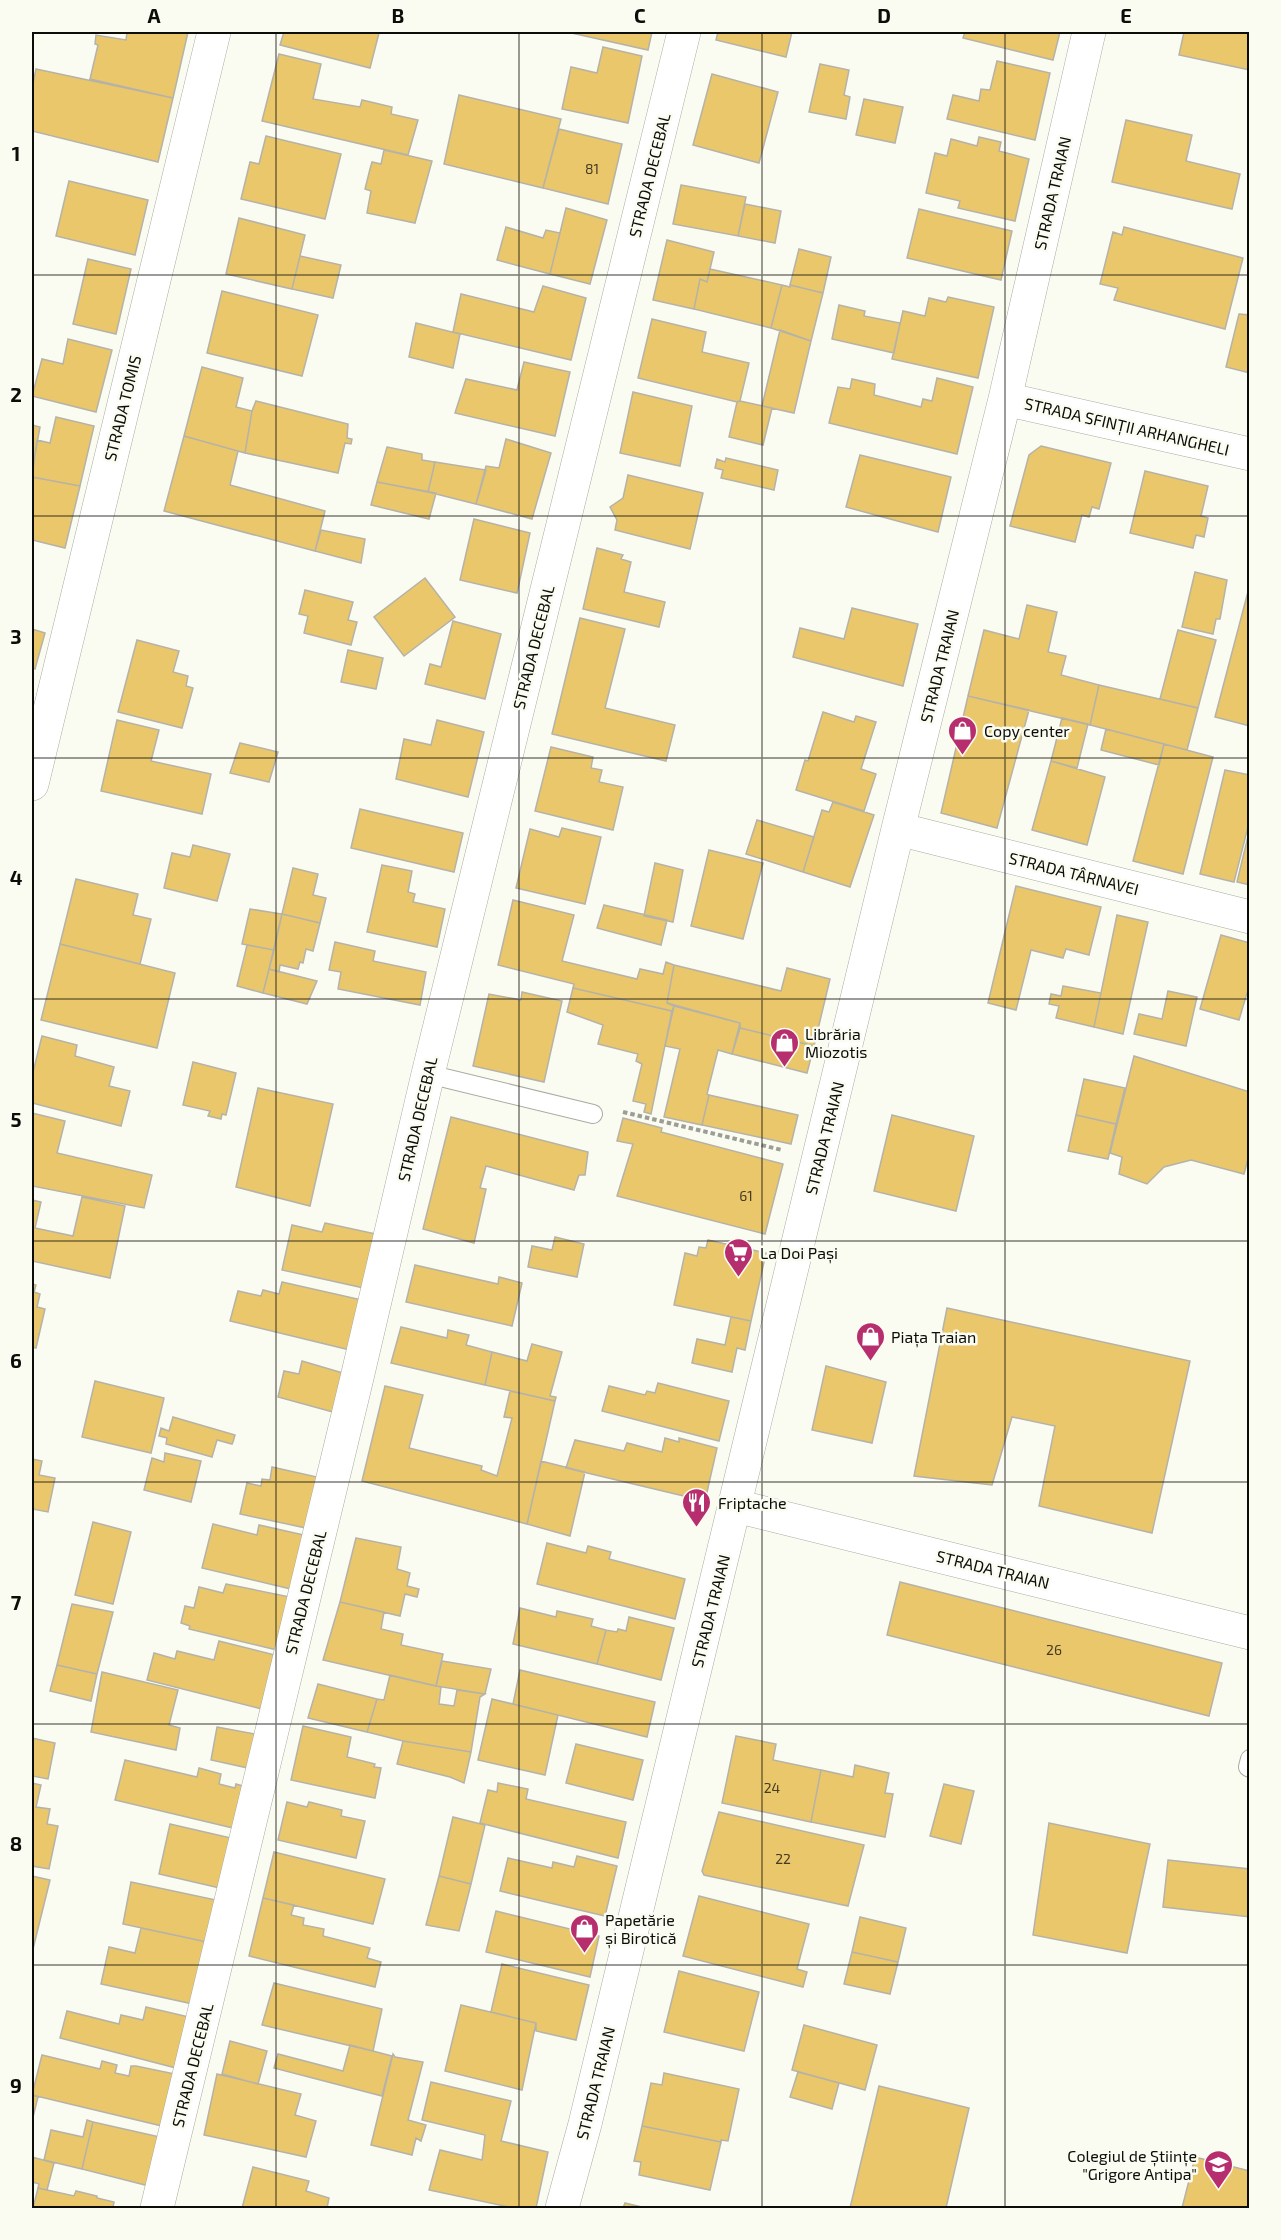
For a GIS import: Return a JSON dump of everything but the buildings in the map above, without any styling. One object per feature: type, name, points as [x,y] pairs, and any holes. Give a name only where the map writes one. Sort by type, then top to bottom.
[{"type":"street","name":"STRADA TOMIS","points":[[32,784],[214,32]]},
{"type":"street","name":"STRADA DECEBAL","points":[[157,2208],[428,1074],[684,32]]},
{"type":"street","name":"STRADA TRAIAN","points":[[562,2208],[585,2124],[898,829],[1005,399],[1089,32]]},
{"type":"street","name":"STRADA SFINȚII ARHANGHELI","points":[[1005,399],[1250,454]]},
{"type":"street","name":"STRADA TÂRNAVEI","points":[[898,829],[1250,917]]},
{"type":"street","name":"STRADA TRAIAN","points":[[736,1506],[1250,1633]]},
{"type":"lane","points":[[428,1074],[593,1114]]},
{"type":"lane","points":[[1250,1759],[1248,1767],[1250,1768]]},
{"type":"path","points":[[593,1114],[616,1111],[819,1158]]},
{"type":"place","name":"Copy center","points":[[963,756]]},
{"type":"place","name":"Librăria Miozotis","points":[[784,1068]]},
{"type":"place","name":"La Doi Pași","points":[[739,1278]]},
{"type":"place","name":"Piața Traian","points":[[870,1362]]},
{"type":"place","name":"Friptache","points":[[697,1528]]},
{"type":"place","name":"Papetărie și Birotică","points":[[584,1954]]},
{"type":"place","name":"Colegiul de Științe \"Grigore Antipa\"","points":[[1218,2190]]}]
